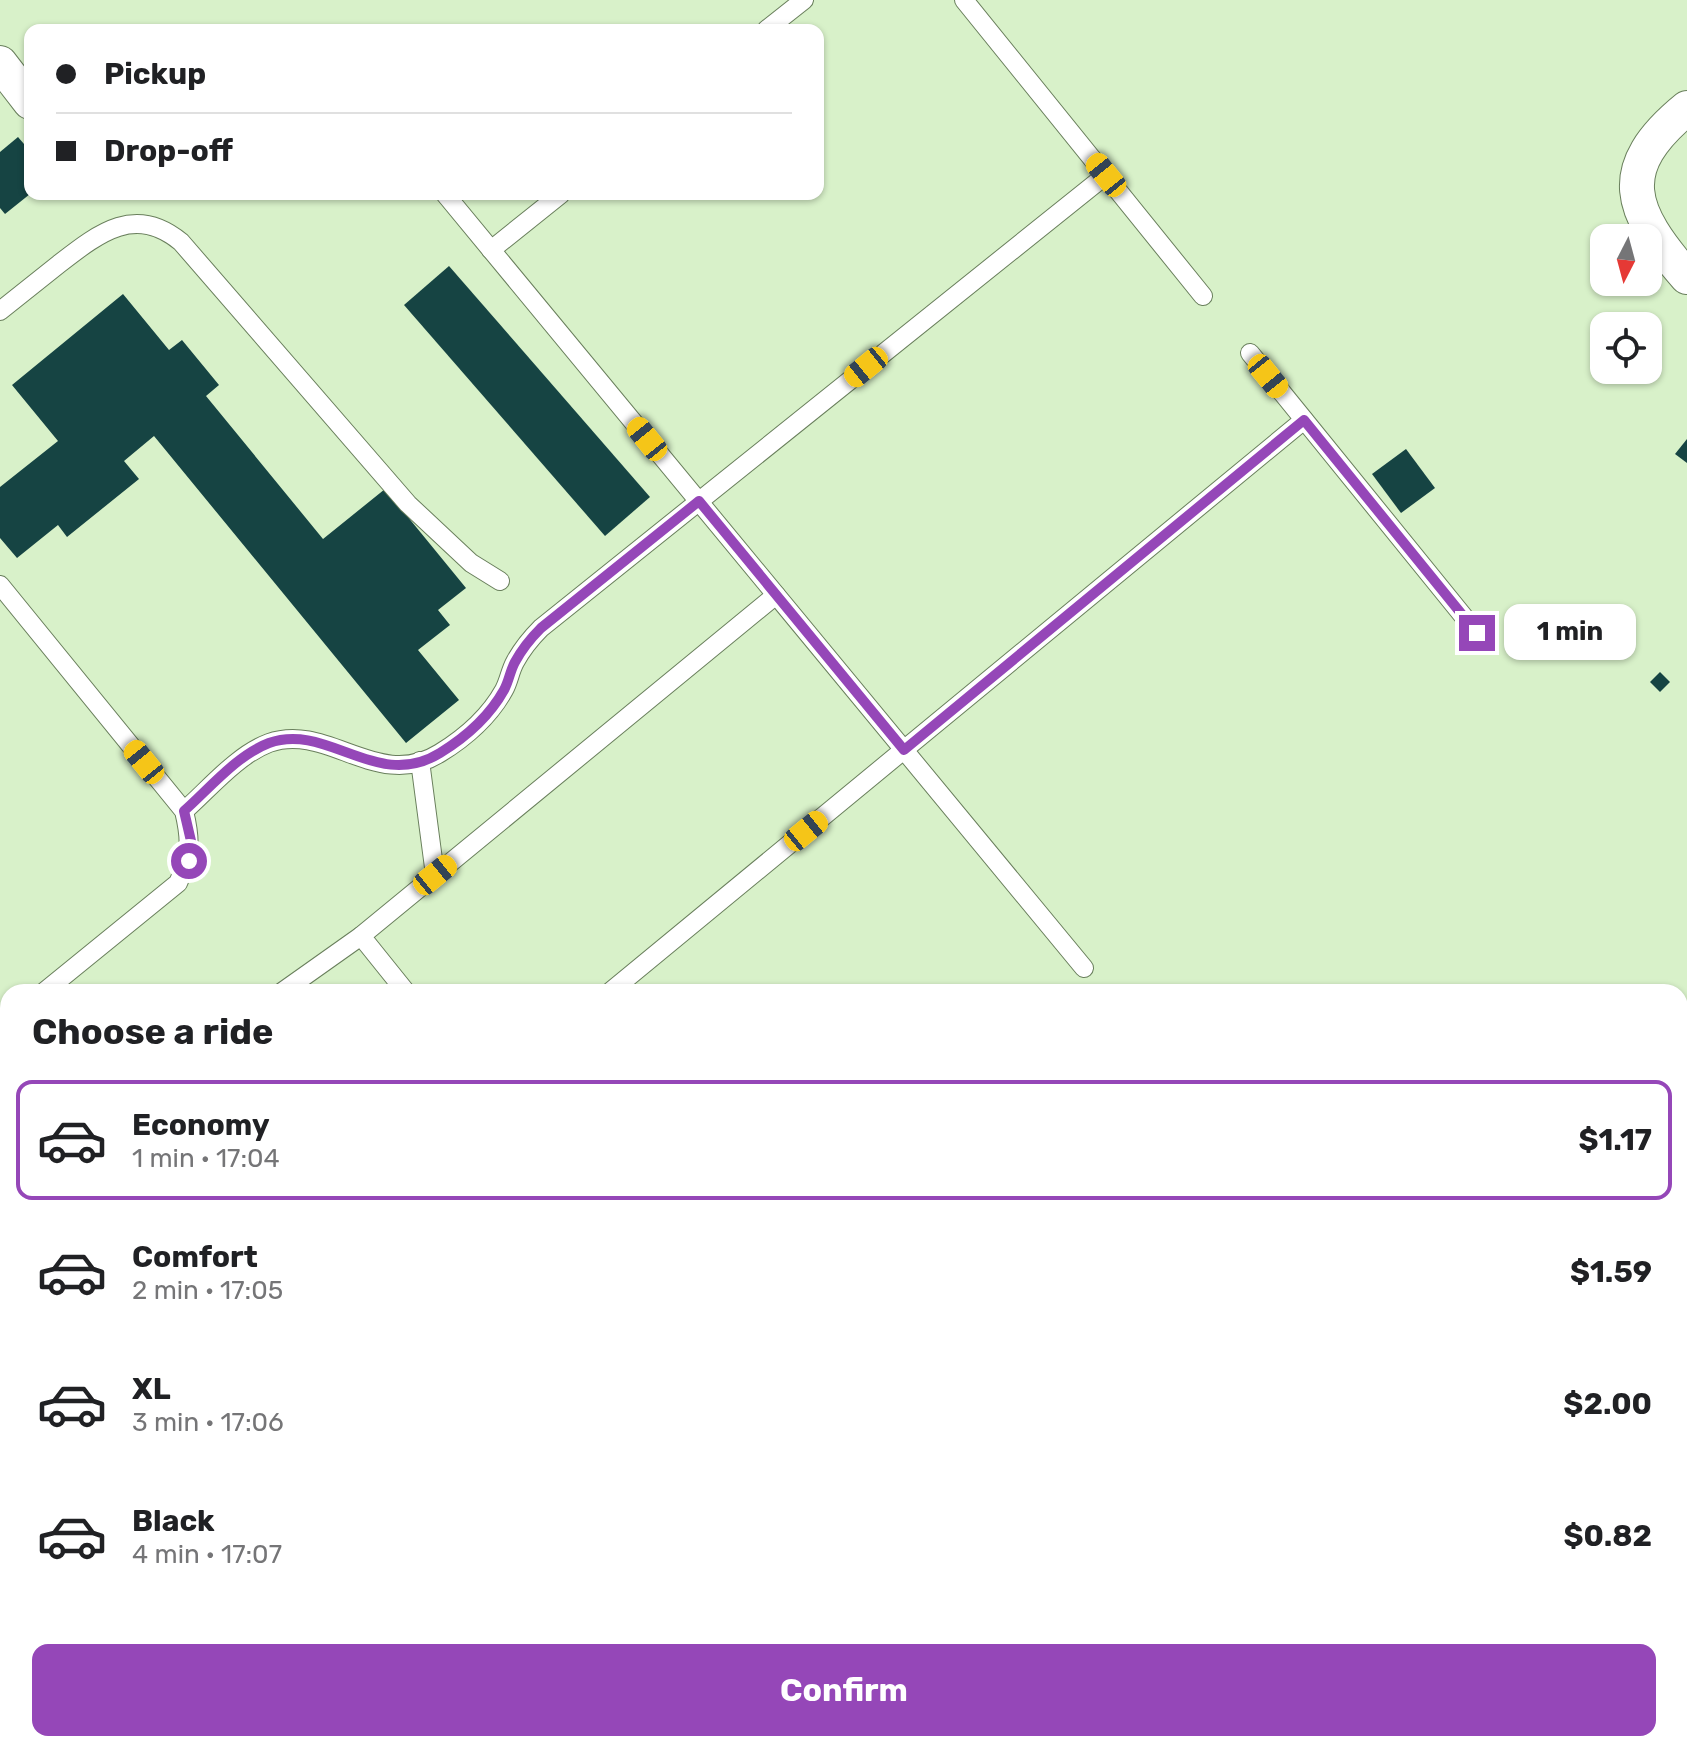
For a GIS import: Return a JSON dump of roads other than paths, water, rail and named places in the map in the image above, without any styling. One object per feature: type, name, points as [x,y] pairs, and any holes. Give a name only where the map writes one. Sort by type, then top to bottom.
[{"type":"street","points":[[0,63],[24,94]]},
{"type":"street","points":[[1687,108],[1661,129],[1644,154],[1636,178],[1638,202],[1659,245],[1687,277]]},
{"type":"lane","points":[[774,24],[804,0]]},
{"type":"lane","points":[[964,0],[1203,296]]},
{"type":"lane","points":[[184,811],[249,754],[286,739],[306,740],[372,763],[396,766],[437,755],[490,713],[525,645],[541,628],[1106,175]]},
{"type":"lane","points":[[450,200],[1084,968]]},
{"type":"lane","points":[[491,250],[554,200]]},
{"type":"lane","points":[[0,311],[94,236],[114,226],[152,225],[168,231],[192,254],[408,504],[471,563],[500,581]]},
{"type":"lane","points":[[1250,353],[1477,633]]},
{"type":"lane","points":[[620,984],[1304,420]]},
{"type":"lane","points":[[0,585],[184,811],[191,841],[189,861],[178,883],[54,984]]},
{"type":"lane","points":[[293,984],[361,936],[776,595]]},
{"type":"lane","points":[[420,761],[435,875]]},
{"type":"lane","points":[[361,936],[400,984]]}]
